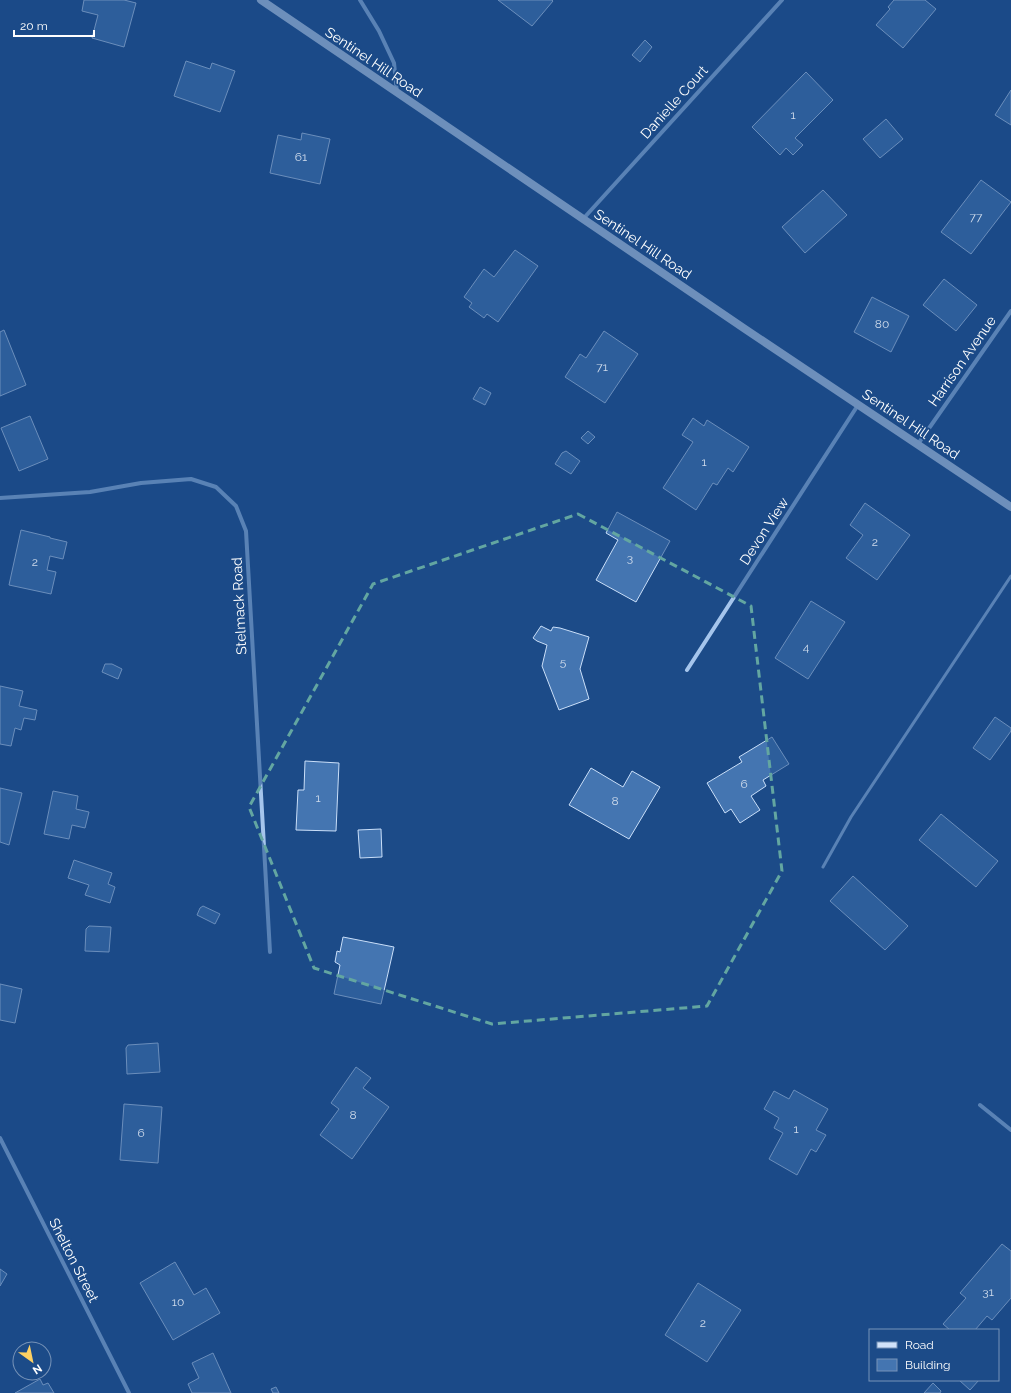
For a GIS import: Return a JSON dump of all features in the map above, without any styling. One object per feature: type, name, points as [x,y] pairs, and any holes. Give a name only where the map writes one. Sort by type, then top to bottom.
[{"type":"main road","name":"Sentinel Hill Road","points":[[261,0],[397,94],[1011,507]]},
{"type":"street","points":[[360,0],[379,31],[394,63],[397,94]]},
{"type":"street","name":"Danielle Court","points":[[583,219],[782,0]]},
{"type":"street","name":"Harrison Avenue","points":[[918,444],[1011,311]]},
{"type":"street","name":"Devon View","points":[[687,670],[859,405]]},
{"type":"street","name":"Stelmack Road","points":[[0,498],[90,492],[141,483],[191,479],[216,487],[236,506],[246,531],[270,952]]},
{"type":"street","points":[[980,1105],[1011,1130]]},
{"type":"street","name":"Shelton Street","points":[[0,1138],[129,1393]]},
{"type":"lane","points":[[823,867],[851,816],[1011,576]]},
{"type":"highlighted area","points":[[578,514],[751,606],[782,871],[707,1006],[492,1024],[314,968],[249,807],[373,584]]},
{"type":"building","points":[[84,0],[124,0],[136,3],[124,47],[92,38],[98,15],[82,11]]},
{"type":"building","points":[[498,0],[552,0],[553,1],[532,26]]},
{"type":"building","points":[[894,0],[925,0],[936,9],[903,48],[876,25],[890,9],[888,7]]},
{"type":"building","points":[[645,40],[652,47],[640,62],[632,55]]},
{"type":"building","points":[[186,61],[210,69],[212,63],[235,71],[220,112],[174,96]]},
{"type":"building","points":[[806,72],[833,100],[795,138],[803,145],[793,155],[786,148],[780,155],[752,127]]},
{"type":"building","points":[[1011,90],[1011,125],[995,115]]},
{"type":"building","points":[[886,119],[903,139],[880,158],[863,139]]},
{"type":"building","points":[[302,133],[330,139],[320,184],[270,173],[278,135],[301,140]]},
{"type":"building","points":[[981,180],[1011,202],[971,254],[941,232]]},
{"type":"building","points":[[823,190],[847,215],[805,253],[782,227]]},
{"type":"building","points":[[515,250],[538,266],[498,322],[487,314],[484,318],[469,307],[472,303],[464,297],[484,269],[494,277]]},
{"type":"building","points":[[944,279],[977,305],[956,331],[923,305]]},
{"type":"building","points":[[872,297],[909,316],[891,352],[854,332]]},
{"type":"building","points":[[4,330],[26,385],[0,396],[0,332]]},
{"type":"building","points":[[604,331],[638,354],[605,403],[565,377],[580,354],[586,358]]},
{"type":"building","points":[[480,387],[491,393],[485,405],[473,399]]},
{"type":"building","points":[[30,416],[48,459],[19,471],[1,428]]},
{"type":"building","points":[[693,418],[704,426],[707,420],[749,447],[733,472],[728,468],[717,485],[713,483],[696,510],[663,488],[693,442],[682,435]]},
{"type":"building","points":[[588,431],[595,437],[588,444],[581,438]]},
{"type":"building","points":[[566,451],[580,461],[571,474],[555,464],[562,453]]},
{"type":"building","points":[[865,503],[910,535],[877,580],[846,558],[863,535],[850,525]]},
{"type":"building","points":[[617,512],[670,541],[636,602],[596,580],[618,540],[606,533]]},
{"type":"building","points":[[21,530],[67,542],[63,559],[50,556],[47,570],[56,572],[51,594],[9,585]]},
{"type":"building","points":[[811,601],[845,622],[808,679],[775,658]]},
{"type":"building","points":[[541,626],[551,631],[553,627],[560,628],[589,637],[580,669],[589,699],[559,710],[542,666],[547,645],[533,638]]},
{"type":"building","points":[[105,664],[112,664],[122,669],[118,679],[102,672]]},
{"type":"building","points":[[0,686],[23,691],[19,706],[37,710],[35,720],[24,718],[21,730],[15,728],[11,746],[0,744]]},
{"type":"building","points":[[995,717],[1011,728],[1011,731],[990,760],[973,748]]},
{"type":"building","points":[[772,737],[789,764],[763,780],[766,786],[751,796],[760,810],[740,823],[731,809],[725,813],[707,783],[742,762],[739,757]]},
{"type":"building","points":[[305,761],[339,763],[336,831],[296,830],[298,790],[304,790]]},
{"type":"building","points":[[591,768],[623,787],[632,771],[660,787],[629,839],[569,805]]},
{"type":"building","points":[[0,788],[22,793],[9,845],[0,842]]},
{"type":"building","points":[[53,791],[78,796],[76,809],[89,812],[85,828],[72,825],[69,839],[44,834]]},
{"type":"building","points":[[941,814],[998,861],[976,887],[919,840]]},
{"type":"building","points":[[381,829],[382,857],[360,858],[358,830]]},
{"type":"building","points":[[74,860],[112,873],[108,884],[115,887],[110,903],[85,895],[89,885],[68,878]]},
{"type":"building","points":[[853,876],[908,926],[885,950],[830,901]]},
{"type":"building","points":[[203,906],[220,914],[215,924],[197,915],[200,908]]},
{"type":"building","points":[[89,926],[111,927],[109,952],[85,951],[86,929]]},
{"type":"building","points":[[343,937],[394,947],[381,1004],[334,994],[340,965],[335,962],[337,951],[340,952]]},
{"type":"building","points":[[0,984],[22,989],[15,1023],[0,1020]]},
{"type":"building","points":[[158,1043],[160,1072],[127,1074],[126,1048],[128,1045]]},
{"type":"building","points":[[356,1067],[371,1078],[363,1088],[389,1107],[352,1159],[320,1135],[339,1109],[331,1103]]},
{"type":"building","points":[[794,1090],[828,1109],[816,1130],[826,1135],[816,1152],[811,1149],[797,1175],[769,1159],[783,1133],[774,1128],[779,1118],[764,1109],[774,1091],[789,1099]]},
{"type":"building","points":[[124,1104],[162,1107],[158,1163],[120,1160]]},
{"type":"building","points":[[1002,1244],[1011,1251],[1011,1298],[992,1320],[987,1316],[976,1329],[949,1329],[943,1324],[966,1298],[960,1293]]},
{"type":"building","points":[[175,1262],[194,1295],[206,1288],[220,1313],[173,1340],[140,1283]]},
{"type":"building","points":[[0,1269],[7,1274],[0,1286]]},
{"type":"building","points":[[698,1283],[741,1310],[707,1362],[665,1335]]},
{"type":"building","points":[[213,1353],[231,1393],[192,1393],[188,1384],[199,1378],[192,1363]]},
{"type":"building","points":[[36,1381],[41,1381],[43,1385],[48,1383],[54,1393],[15,1393]]},
{"type":"building","points":[[960,1381],[978,1381],[970,1390]]},
{"type":"building","points":[[933,1383],[941,1391],[940,1393],[924,1393]]},
{"type":"building","points":[[276,1387],[279,1393],[273,1393],[271,1389]]}]
